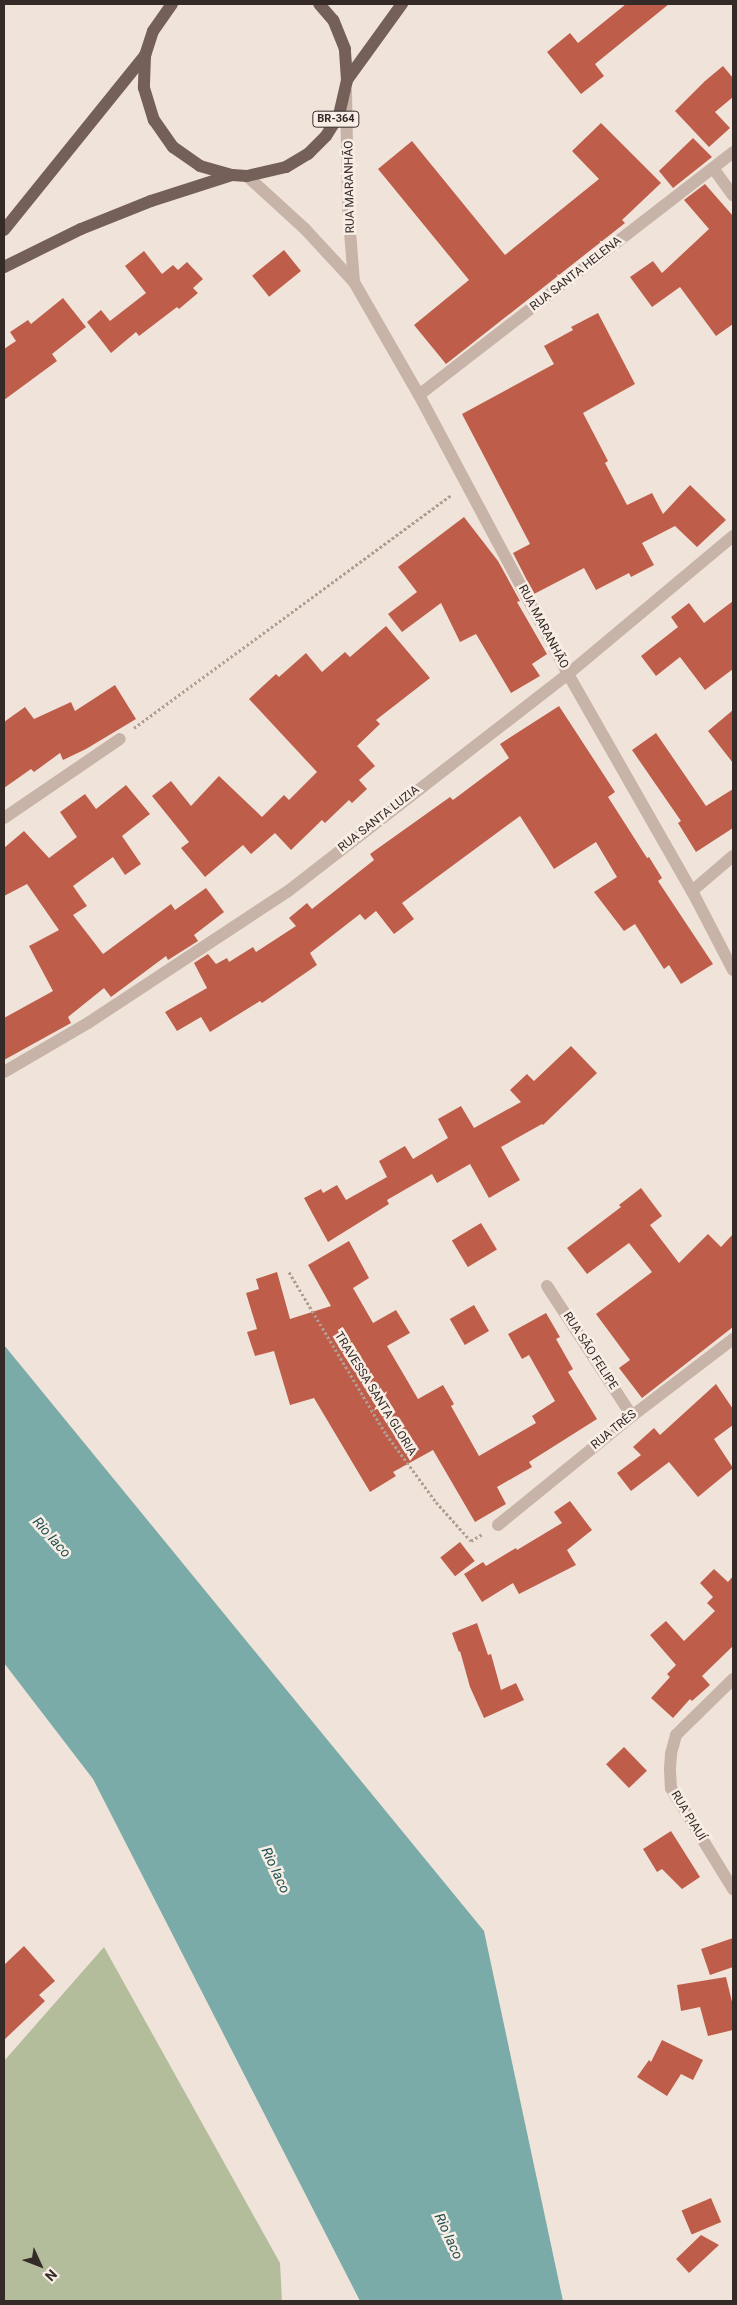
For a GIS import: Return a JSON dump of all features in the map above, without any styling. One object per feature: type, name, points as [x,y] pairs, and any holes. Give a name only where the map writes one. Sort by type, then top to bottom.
[{"type":"main road","name":"BR-364","points":[[172,4],[153,31],[145,55],[144,88],[154,120],[174,147],[200,166],[232,175],[247,176],[286,167],[308,154],[326,136],[339,115],[347,86],[402,4]]},
{"type":"main road","name":"BR-364","points":[[319,4],[333,20],[345,49],[347,86]]},
{"type":"main road","name":"BR-364","points":[[4,230],[145,55]]},
{"type":"main road","name":"BR-364","points":[[4,267],[81,229],[150,201],[232,175]]},
{"type":"street","name":"RUA MARANHÃO","points":[[347,86],[348,206],[354,282]]},
{"type":"street","name":"RUA SANTA HELENA","points":[[419,395],[733,152]]},
{"type":"street","points":[[713,168],[733,196]]},
{"type":"street","name":"RUA MARANHÃO","points":[[247,176],[305,229],[354,282],[419,395],[568,674],[692,891],[733,970]]},
{"type":"street","name":"RUA SANTA LUZIA","points":[[4,1072],[96,1018],[287,892],[568,674],[733,536]]},
{"type":"street","points":[[4,818],[120,739]]},
{"type":"street","points":[[692,891],[733,856]]},
{"type":"street","name":"RUA SÃO FELIPE","points":[[547,1286],[632,1416]]},
{"type":"street","name":"RUA TRÊS","points":[[498,1525],[632,1416],[733,1339]]},
{"type":"street","name":"RUA PIAUÍ","points":[[733,1679],[676,1736],[671,1754],[671,1788],[733,1889]]},
{"type":"path","points":[[120,739],[466,484]]},
{"type":"path","name":"TRAVESSA SANTA GLORIA","points":[[289,1272],[386,1434],[436,1502],[471,1541],[498,1525]]},
{"type":"green space","points":[[104,1947],[280,2263],[282,2301],[4,2301],[4,2061]]},
{"type":"water","name":"Rio Iaco","points":[[4,1345],[484,1931],[563,2301],[360,2301],[93,1779],[4,1663]]},
{"type":"building","points":[[626,4],[669,4],[595,64],[604,76],[581,94],[547,52],[570,33],[578,43]]},
{"type":"building","points":[[723,66],[733,78],[733,97],[715,112],[730,128],[709,147],[675,111]]},
{"type":"building","points":[[601,123],[661,183],[622,220],[625,223],[446,364],[414,325],[469,280],[378,169],[412,141],[505,255],[599,179],[572,151]]},
{"type":"building","points":[[693,138],[712,157],[673,188],[659,171]]},
{"type":"building","points":[[705,184],[733,216],[733,324],[716,336],[680,287],[652,307],[630,277],[653,261],[662,273],[709,229],[684,200]]},
{"type":"building","points":[[284,250],[301,271],[269,297],[252,276]]},
{"type":"building","points":[[144,251],[162,274],[173,265],[178,270],[187,262],[203,279],[193,288],[198,293],[179,309],[177,307],[139,336],[136,332],[111,353],[87,322],[101,310],[110,321],[146,293],[125,266]]},
{"type":"building","points":[[63,298],[86,327],[52,354],[57,361],[4,400],[4,349],[16,341],[10,332],[28,320],[31,324]]},
{"type":"building","points":[[598,313],[635,384],[583,413],[608,461],[605,463],[627,505],[652,493],[663,514],[690,485],[726,520],[697,547],[675,526],[642,543],[654,565],[631,577],[629,573],[596,590],[584,568],[534,594],[513,553],[530,544],[462,414],[554,364],[544,346],[573,330],[571,327]]},
{"type":"building","points":[[464,517],[498,561],[520,601],[517,602],[547,654],[532,664],[540,676],[511,693],[476,634],[460,642],[441,603],[402,632],[388,614],[417,592],[398,567]]},
{"type":"building","points":[[733,601],[733,669],[705,690],[680,657],[656,676],[641,656],[678,627],[671,617],[689,603],[704,623]]},
{"type":"building","points":[[386,626],[430,678],[376,720],[380,724],[357,746],[375,766],[359,780],[367,789],[352,803],[349,800],[325,823],[322,820],[291,850],[275,833],[251,854],[243,845],[205,877],[181,848],[189,842],[152,796],[171,781],[191,806],[219,776],[262,817],[284,795],[289,800],[317,772],[249,699],[276,674],[279,677],[306,653],[322,672],[345,652],[350,657]]},
{"type":"building","points":[[115,685],[136,719],[86,749],[63,760],[60,753],[34,772],[31,769],[4,788],[4,722],[25,707],[34,719],[71,702],[75,711]]},
{"type":"building","points":[[559,706],[615,792],[608,797],[662,878],[658,881],[713,964],[681,984],[669,965],[664,969],[635,924],[624,931],[594,892],[617,877],[596,842],[554,869],[520,816],[402,903],[414,919],[394,934],[376,911],[365,920],[360,914],[310,953],[317,965],[262,1003],[260,1001],[210,1032],[201,1017],[177,1031],[165,1012],[207,988],[194,963],[208,954],[216,964],[227,958],[229,962],[253,947],[256,952],[296,926],[289,918],[307,903],[312,909],[374,860],[370,854],[450,797],[453,800],[509,758],[500,744]]},
{"type":"building","points":[[733,710],[733,763],[708,731]]},
{"type":"building","points":[[656,733],[706,806],[733,789],[733,828],[696,852],[678,823],[681,821],[632,750]]},
{"type":"building","points":[[126,785],[150,814],[122,836],[141,864],[125,875],[113,857],[73,886],[87,906],[73,915],[103,954],[171,904],[175,910],[206,888],[224,912],[194,935],[198,941],[168,960],[166,956],[111,997],[104,988],[68,1017],[71,1023],[4,1060],[4,1018],[53,991],[29,946],[59,930],[27,884],[4,896],[4,848],[24,831],[49,858],[77,837],[60,812],[85,794],[96,809]]},
{"type":"building","points":[[571,1046],[597,1073],[543,1125],[501,1147],[520,1180],[489,1198],[470,1164],[437,1183],[432,1174],[387,1200],[389,1204],[328,1242],[304,1198],[321,1189],[323,1193],[337,1185],[346,1200],[387,1177],[379,1161],[405,1146],[413,1159],[448,1138],[438,1119],[461,1106],[474,1128],[521,1102],[510,1090],[527,1074],[534,1081]]},
{"type":"building","points":[[641,1188],[662,1216],[650,1225],[679,1263],[708,1234],[721,1247],[733,1234],[733,1327],[642,1398],[619,1368],[630,1360],[596,1314],[652,1272],[629,1243],[587,1274],[567,1248],[621,1207],[619,1205]]},
{"type":"building","points":[[481,1223],[497,1250],[468,1267],[452,1241]]},
{"type":"building","points":[[349,1241],[369,1278],[353,1288],[373,1323],[396,1310],[410,1333],[387,1346],[418,1399],[443,1385],[454,1404],[451,1406],[479,1456],[536,1423],[532,1416],[555,1401],[529,1355],[522,1359],[508,1334],[546,1313],[560,1337],[556,1339],[573,1369],[568,1372],[597,1419],[529,1462],[532,1467],[497,1487],[506,1504],[475,1522],[433,1450],[393,1472],[396,1476],[370,1492],[314,1398],[290,1405],[274,1351],[255,1356],[247,1332],[257,1329],[246,1293],[259,1289],[256,1279],[277,1272],[290,1319],[331,1306],[308,1265]]},
{"type":"building","points":[[474,1305],[489,1331],[465,1345],[450,1319]]},
{"type":"building","points":[[716,1384],[733,1409],[733,1425],[714,1439],[733,1468],[698,1497],[669,1462],[631,1491],[617,1473],[641,1455],[633,1447],[654,1428],[660,1435]]},
{"type":"building","points":[[570,1501],[592,1530],[567,1550],[576,1565],[519,1594],[513,1583],[482,1602],[464,1574],[483,1562],[486,1566],[516,1548],[517,1550],[562,1523],[554,1512]]},
{"type":"building","points":[[460,1542],[475,1561],[455,1576],[440,1557]]},
{"type":"building","points":[[714,1569],[728,1582],[733,1576],[733,1646],[702,1676],[710,1685],[692,1701],[690,1699],[673,1718],[651,1698],[670,1677],[667,1674],[676,1665],[650,1635],[666,1621],[684,1641],[715,1611],[707,1603],[713,1597],[700,1583]]},
{"type":"building","points":[[477,1623],[488,1655],[491,1654],[501,1690],[516,1683],[524,1700],[484,1718],[470,1687],[460,1651],[452,1633]]},
{"type":"building","points":[[624,1747],[647,1771],[629,1788],[606,1764]]},
{"type":"building","points":[[671,1831],[700,1877],[682,1889],[662,1869],[657,1872],[643,1849]]},
{"type":"building","points":[[733,1938],[733,1967],[710,1975],[701,1949]]},
{"type":"building","points":[[24,1946],[55,1981],[39,1995],[45,2001],[4,2040],[4,1965]]},
{"type":"building","points":[[726,1977],[733,2006],[733,2030],[708,2036],[700,2007],[681,2011],[677,1985]]},
{"type":"building","points":[[662,2040],[703,2060],[693,2080],[681,2074],[667,2096],[637,2077],[649,2060],[651,2062]]},
{"type":"building","points":[[711,2198],[721,2222],[692,2234],[682,2211]]},
{"type":"building","points":[[701,2235],[719,2245],[689,2273],[676,2259]]}]
